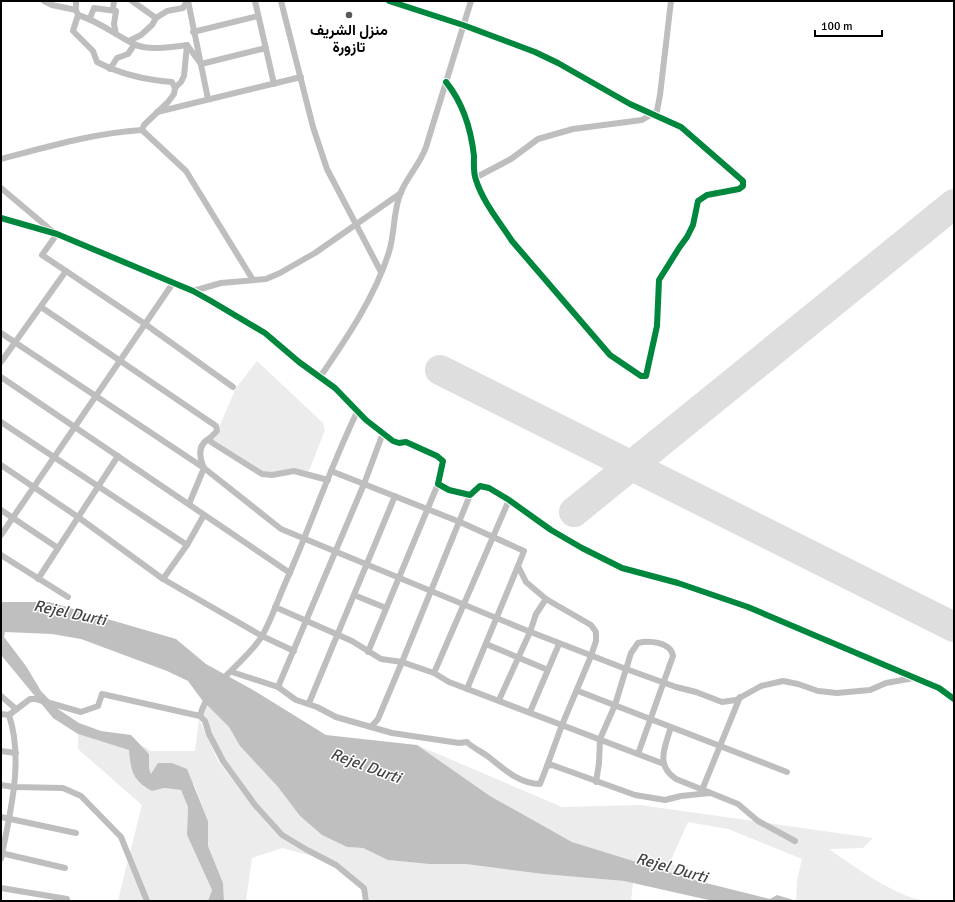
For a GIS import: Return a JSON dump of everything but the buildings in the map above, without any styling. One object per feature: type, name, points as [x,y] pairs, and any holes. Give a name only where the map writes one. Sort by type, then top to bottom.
[{"type":"street","points":[[44,1],[90,18],[132,43],[154,48],[187,45]]},
{"type":"street","points":[[76,1],[77,13],[73,31],[93,51],[97,62],[110,69],[145,80],[172,82],[175,88]]},
{"type":"street","points":[[112,10],[114,1]]},
{"type":"street","points":[[132,1],[156,18]]},
{"type":"street","points":[[182,1],[183,8]]},
{"type":"street","points":[[110,69],[117,58],[128,54],[132,43],[152,25],[156,18],[166,12],[183,8],[187,1]]},
{"type":"street","points":[[187,1],[208,99]]},
{"type":"street","points":[[255,1],[274,84]]},
{"type":"street","points":[[281,1],[313,127],[327,169],[381,272]]},
{"type":"street","points":[[389,1],[463,25],[535,52],[558,63],[652,115],[681,128],[743,181],[743,186],[739,189],[707,195],[698,201],[693,225],[687,237],[678,248],[659,280],[657,291],[656,326],[648,374],[644,377],[610,355],[512,241],[489,208],[475,178],[471,135],[468,122],[458,100],[446,82]]},
{"type":"street","points":[[320,377],[370,296],[381,272],[389,251],[400,193],[422,156],[471,1]]},
{"type":"street","points":[[475,178],[546,137],[597,124],[642,120],[657,111],[659,105],[671,1]]},
{"type":"street","points":[[90,18],[94,8],[116,11],[114,24],[116,34]]},
{"type":"street","points":[[194,32],[258,16]]},
{"type":"street","points":[[187,45],[201,64]]},
{"type":"street","points":[[142,130],[174,94],[175,88],[181,82],[184,76],[187,45]]},
{"type":"street","points":[[201,64],[266,48]]},
{"type":"street","points":[[157,112],[301,77]]},
{"type":"street","points":[[1,159],[74,140],[121,131],[142,130],[186,171],[253,280]]},
{"type":"street","points":[[1,188],[56,234]]},
{"type":"street","points":[[193,291],[221,283],[266,279],[280,273],[315,253],[400,193]]},
{"type":"street","points":[[1,218],[56,234],[193,291],[266,333],[335,388],[358,410],[366,420],[399,444],[406,442],[437,456],[443,461],[438,484],[368,652]]},
{"type":"street","points":[[56,234],[42,255],[145,324],[233,386]]},
{"type":"street","points":[[1,362],[66,271]]},
{"type":"street","points":[[1,535],[173,283]]},
{"type":"street","points":[[41,307],[216,426],[217,430],[202,444],[200,448],[200,457],[204,468],[189,504]]},
{"type":"street","points":[[1,333],[204,468],[281,529],[304,540],[559,644],[664,683],[696,692],[719,702],[733,701],[761,686],[783,682],[793,683],[822,692],[837,694],[870,690],[886,683],[914,678]]},
{"type":"street","points":[[1,377],[290,573]]},
{"type":"street","points":[[200,716],[202,707],[220,683],[232,672],[262,636],[358,410]]},
{"type":"street","points":[[1,422],[187,545]]},
{"type":"street","points":[[278,687],[364,484],[383,433]]},
{"type":"street","points":[[210,438],[214,444],[262,474],[272,475],[294,471],[328,480]]},
{"type":"street","points":[[38,579],[118,456]]},
{"type":"street","points":[[1,465],[34,486],[163,579],[262,636],[294,652]]},
{"type":"street","points":[[332,471],[460,522],[524,551],[467,688]]},
{"type":"street","points":[[438,484],[449,490],[470,495]]},
{"type":"street","points":[[371,727],[378,719],[432,591],[470,495],[480,486],[488,488],[510,500],[551,530],[582,548],[622,568],[678,583],[748,607],[939,688],[954,699]]},
{"type":"street","points":[[309,703],[395,496]]},
{"type":"street","points":[[434,673],[510,500]]},
{"type":"street","points":[[1,510],[58,548]]},
{"type":"street","points":[[163,579],[187,545],[204,514]]},
{"type":"street","points":[[1,555],[68,597]]},
{"type":"street","points":[[232,672],[278,687],[296,700],[309,703],[332,716],[392,733],[432,740],[459,743],[467,742],[472,748],[491,758],[506,772],[530,784],[540,784],[562,724],[578,691],[592,656],[596,641],[596,632],[591,625],[546,599],[526,582],[518,566]]},
{"type":"street","points":[[354,595],[386,608]]},
{"type":"street","points":[[499,700],[517,657],[530,632],[536,614],[546,599]]},
{"type":"street","points":[[275,607],[306,622],[337,634],[381,659],[402,662],[434,673],[442,679],[664,764]]},
{"type":"street","points":[[596,782],[599,763],[600,739],[615,705],[634,647],[638,643],[652,642],[668,647],[672,651],[673,656],[652,720],[638,754]]},
{"type":"street","points":[[486,644],[548,670]]},
{"type":"street","points":[[530,712],[559,644]]},
{"type":"street","points":[[578,691],[787,772]]},
{"type":"street","points":[[1,714],[9,715],[30,699],[36,699],[81,712],[98,706],[102,694],[200,716],[205,721],[209,734],[223,761],[255,805],[282,835],[336,865],[364,888],[366,901]]},
{"type":"street","points":[[1,696],[16,709]]},
{"type":"street","points":[[702,790],[740,697]]},
{"type":"street","points":[[9,715],[16,739],[16,753],[14,787],[1,855],[65,868]]},
{"type":"street","points":[[671,727],[663,752],[664,764],[669,774],[676,779],[738,804],[758,821],[795,841]]},
{"type":"street","points":[[1,751],[16,753]]},
{"type":"street","points":[[547,766],[552,765],[571,771],[626,793],[665,800],[681,796],[710,793]]},
{"type":"street","points":[[1,785],[14,787],[63,788],[81,796],[121,837],[147,901]]},
{"type":"street","points":[[1,817],[76,833]]},
{"type":"street","points":[[1,888],[67,899]]},
{"type":"shaded area","points":[[257,361],[323,423],[325,430],[309,471],[290,469],[265,474],[213,441],[236,388]]},
{"type":"shaded area","points":[[206,704],[229,727],[240,746],[278,787],[300,816],[322,835],[347,847],[363,848],[389,860],[429,864],[466,864],[543,874],[624,881],[633,883],[631,901],[370,901],[366,886],[283,833],[256,804],[224,760],[202,716]]},
{"type":"shaded area","points":[[199,719],[218,761],[253,807],[279,837],[309,855],[282,848],[252,858],[246,901],[224,901],[223,883],[208,846],[208,821],[194,784],[151,774],[149,768],[149,754],[140,744],[151,751],[195,751]]},
{"type":"shaded area","points":[[78,734],[130,750],[131,764],[134,774],[140,783],[152,791],[163,788],[181,790],[188,807],[187,835],[212,890],[208,901],[150,901],[130,853],[142,805],[78,749]]},
{"type":"shaded area","points":[[417,745],[562,807],[640,805],[873,838],[863,848],[829,849],[875,880],[899,892],[924,901],[796,901],[797,880],[802,859],[728,829],[688,822],[670,862],[698,881],[572,842],[490,796]]},
{"type":"shaded area","points":[[128,860],[145,901],[118,901]]},
{"type":"water","name":"Rejel Durti","points":[[1,602],[49,602],[176,639],[206,664],[253,690],[326,735],[417,745],[490,796],[572,842],[698,881],[770,899],[777,895],[797,901],[713,901],[624,881],[543,874],[466,864],[429,864],[388,860],[363,848],[347,847],[322,835],[300,816],[278,787],[240,746],[229,727],[202,700],[188,681],[167,671],[81,639],[52,634],[5,632],[4,637],[26,666],[41,691],[58,709],[79,723],[101,731],[131,735],[149,754],[149,768],[151,774],[158,763],[172,763],[187,769],[208,821],[208,846],[223,883],[224,901],[208,901],[212,890],[187,835],[188,807],[181,790],[164,788],[152,791],[136,779],[132,769],[129,750],[78,734],[53,718],[1,655]]},
{"type":"runway","points":[[574,512],[954,204]]},
{"type":"runway","points":[[440,370],[954,627]]},
{"type":"cycle path","points":[[389,1],[463,25],[535,52],[558,63],[630,104],[681,127],[743,181],[743,186],[739,189],[707,195],[698,201],[693,225],[687,237],[659,280],[657,326],[646,376],[641,376],[610,355],[512,241],[497,219],[487,204],[476,180],[474,171],[473,146],[468,126],[462,108],[446,82]]},
{"type":"cycle path","points":[[1,218],[57,234],[193,291],[265,333],[299,362],[335,388],[366,420],[393,441],[399,443],[406,442],[437,456],[443,461],[438,484],[449,490],[470,495],[480,486],[489,488],[509,500],[551,530],[582,548],[622,568],[678,583],[748,607],[939,688],[954,699]]},
{"type":"place","name":"منزل الشريف تازورة","points":[[349,15]]}]
